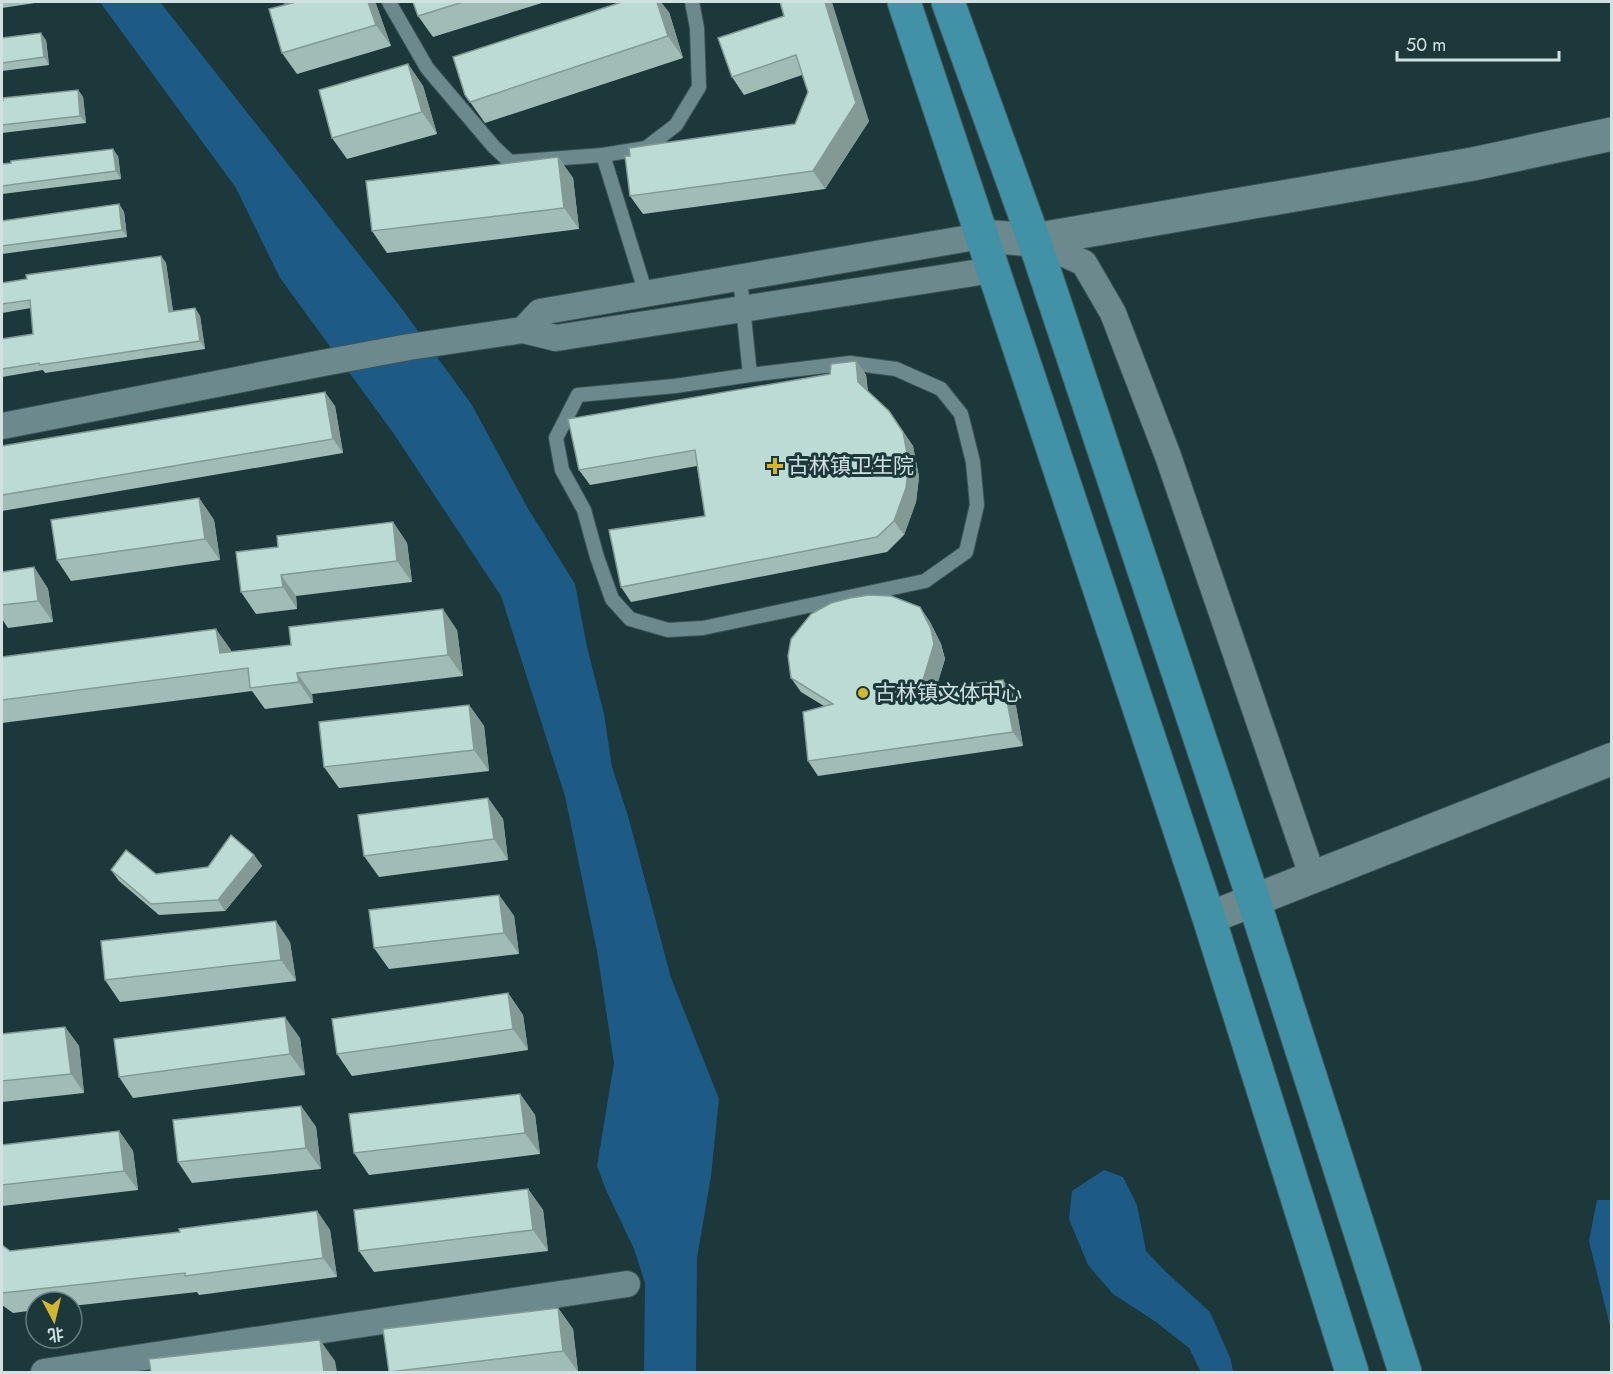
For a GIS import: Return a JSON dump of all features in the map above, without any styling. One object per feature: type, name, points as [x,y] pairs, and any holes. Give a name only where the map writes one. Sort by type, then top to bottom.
[{"type":"main road","points":[[904,2],[1209,918],[1352,1372]]},
{"type":"main road","points":[[948,2],[1034,240],[1254,901],[1406,1372]]},
{"type":"main road","points":[[981,236],[1034,240],[1473,164],[1611,134]]},
{"type":"main road","points":[[993,270],[1034,240]]},
{"type":"street","points":[[523,330],[540,312],[981,236]]},
{"type":"street","points":[[1034,240],[1084,263],[1113,313],[1168,456],[1313,878]]},
{"type":"street","points":[[2,426],[409,347],[523,330],[555,338],[993,270]]},
{"type":"street","points":[[1209,918],[1611,759]]},
{"type":"street","points":[[44,1372],[627,1284]]},
{"type":"lane","points":[[388,2],[427,68],[494,147],[510,162],[603,155],[646,148],[676,124],[699,87],[697,27],[692,2]]},
{"type":"lane","points":[[603,155],[646,294]]},
{"type":"lane","points":[[740,278],[750,375]]},
{"type":"lane","points":[[850,363],[896,369],[941,389],[961,414],[973,462],[977,505],[966,552],[925,581],[703,628],[668,630],[630,619],[612,599],[584,510],[562,470],[556,438],[578,395],[675,386],[750,375],[850,363]]},
{"type":"water","points":[[100,2],[160,2],[402,309],[472,405],[527,507],[575,584],[587,647],[604,714],[612,767],[628,816],[671,978],[719,1099],[711,1176],[697,1258],[696,1372],[644,1372],[645,1283],[634,1249],[597,1166],[614,1063],[597,951],[565,796],[501,596],[394,434],[280,278],[236,188]]},
{"type":"water","points":[[1104,1170],[1123,1177],[1137,1205],[1146,1251],[1210,1312],[1231,1360],[1233,1372],[1201,1372],[1189,1348],[1156,1322],[1113,1294],[1088,1265],[1069,1219],[1072,1191]]},
{"type":"water","points":[[1597,1200],[1611,1200],[1611,1330],[1589,1241]]},
{"type":"building","points":[[296,2],[368,2],[376,25],[282,53],[269,9]]},
{"type":"building","points":[[413,2],[463,2],[418,16]]},
{"type":"building","points":[[622,2],[657,2],[668,36],[470,102],[465,95],[453,57]]},
{"type":"building","points":[[780,2],[825,2],[856,103],[813,171],[630,196],[625,156],[630,156],[629,148],[795,124],[808,92],[796,55],[732,77],[718,38],[784,16]]},
{"type":"building","points":[[41,33],[44,57],[2,63],[2,38]]},
{"type":"building","points":[[408,64],[422,112],[332,138],[319,90]]},
{"type":"building","points":[[78,90],[80,116],[2,125],[3,98]]},
{"type":"building","points":[[113,149],[116,171],[2,186],[2,164],[11,163],[11,161]]},
{"type":"building","points":[[558,157],[564,208],[372,231],[366,181]]},
{"type":"building","points":[[119,204],[122,230],[2,246],[2,221]]},
{"type":"building","points":[[161,256],[169,312],[195,308],[200,341],[2,369],[2,339],[33,334],[30,300],[2,304],[2,283],[27,279],[26,275]]},
{"type":"building","points":[[856,361],[858,382],[889,411],[903,432],[909,463],[906,488],[894,521],[877,537],[621,587],[609,530],[705,516],[695,450],[579,470],[568,419],[830,374],[831,364]]},
{"type":"building","points":[[325,392],[333,439],[2,495],[2,446]]},
{"type":"building","points":[[199,498],[205,539],[57,560],[51,520]]},
{"type":"building","points":[[393,522],[397,561],[281,575],[283,587],[241,592],[236,552],[278,547],[277,536]]},
{"type":"building","points":[[34,567],[38,601],[2,605],[2,572]]},
{"type":"building","name":"古林镇文体中心","points":[[869,595],[891,596],[920,607],[931,629],[934,644],[920,690],[1003,680],[1013,732],[808,761],[803,712],[833,704],[791,678],[788,656],[791,639],[811,614],[831,603]]},
{"type":"building","points":[[443,609],[448,655],[297,673],[299,682],[250,688],[248,668],[2,700],[2,657],[216,629],[220,653],[291,645],[289,627]]},
{"type":"building","points":[[469,705],[474,750],[324,767],[319,722]]},
{"type":"building","points":[[488,798],[494,839],[364,856],[358,815]]},
{"type":"building","points":[[231,835],[254,855],[218,900],[151,904],[111,870],[126,850],[156,874],[208,867]]},
{"type":"building","points":[[499,895],[504,933],[374,948],[369,910]]},
{"type":"building","points":[[276,921],[281,960],[105,980],[101,941]]},
{"type":"building","points":[[508,993],[513,1029],[337,1054],[332,1019]]},
{"type":"building","points":[[285,1017],[290,1054],[119,1077],[114,1039]]},
{"type":"building","points":[[65,1027],[71,1074],[2,1081],[2,1034]]},
{"type":"building","points":[[520,1094],[525,1133],[354,1153],[349,1114]]},
{"type":"building","points":[[301,1106],[306,1148],[178,1162],[173,1120]]},
{"type":"building","points":[[119,1131],[124,1171],[2,1185],[2,1145]]},
{"type":"building","points":[[528,1189],[533,1230],[359,1251],[354,1210]]},
{"type":"building","points":[[317,1211],[323,1258],[185,1276],[185,1273],[2,1293],[2,1245],[10,1251],[180,1232],[179,1229]]},
{"type":"building","points":[[558,1308],[563,1351],[389,1372],[383,1329]]},
{"type":"building","points":[[320,1340],[324,1372],[151,1372],[149,1359]]},
{"type":"place","name":"古林镇卫生院","points":[[775,466]]},
{"type":"place","name":"古林镇文体中心","points":[[863,693]]}]
